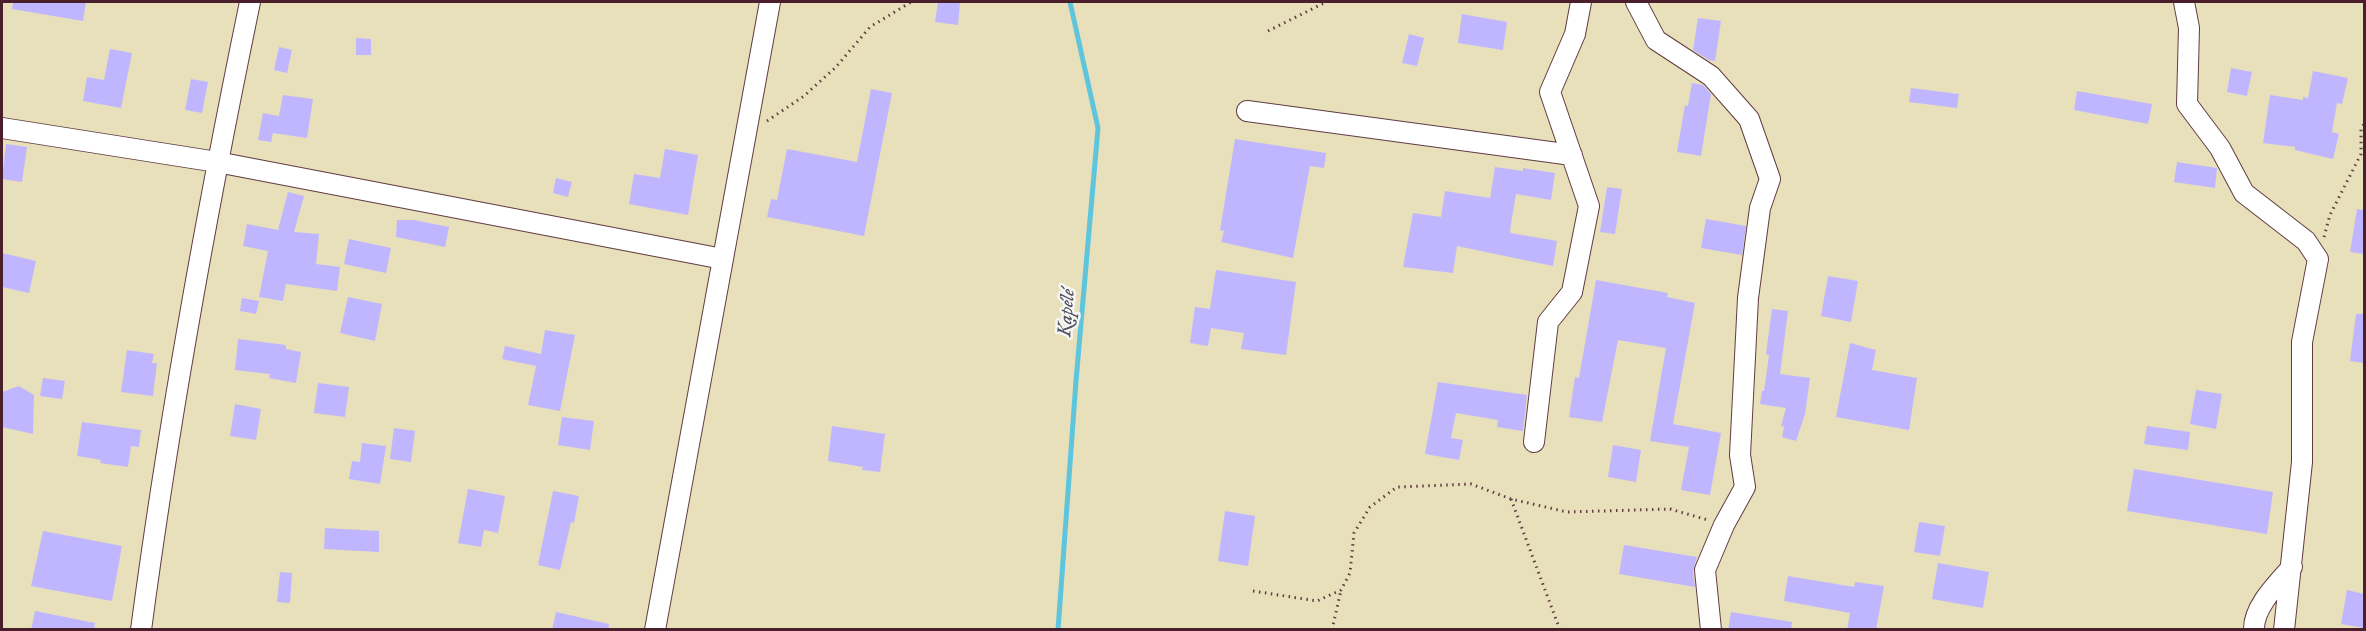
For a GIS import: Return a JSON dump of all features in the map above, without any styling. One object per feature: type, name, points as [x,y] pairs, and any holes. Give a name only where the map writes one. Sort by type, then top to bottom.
[{"type":"street","points":[[141,630],[156,518],[217,162],[250,2]]},
{"type":"street","points":[[655,630],[770,2]]},
{"type":"street","points":[[1534,442],[1548,322],[1572,292],[1589,206],[1550,92],[1575,34],[1581,2]]},
{"type":"street","points":[[1636,2],[1656,40],[1711,76],[1749,119],[1770,179],[1760,208],[1748,298],[1740,455],[1745,487],[1724,525],[1705,570],[1711,630]]},
{"type":"street","points":[[2184,2],[2189,28],[2187,104],[2220,148],[2244,194],[2306,241],[2318,260],[2302,342],[2302,462],[2284,630]]},
{"type":"street","points":[[1247,111],[1572,155]]},
{"type":"street","points":[[2,128],[217,162],[723,260]]},
{"type":"street","points":[[2254,630],[2254,621],[2269,594],[2292,566]]},
{"type":"path","points":[[746,135],[804,96],[836,67],[870,27],[911,2]]},
{"type":"path","points":[[1268,31],[1326,2]]},
{"type":"path","points":[[2318,260],[2330,215],[2361,154],[2361,129],[2364,124]]},
{"type":"path","points":[[1332,630],[1341,590],[1350,573],[1354,533],[1370,507],[1397,487],[1471,484],[1511,499],[1567,512],[1670,509],[1724,525]]},
{"type":"path","points":[[1511,499],[1560,630]]},
{"type":"path","points":[[1253,591],[1317,602],[1341,590]]},
{"type":"building","points":[[13,2],[86,2],[83,21],[12,9]]},
{"type":"building","points":[[938,2],[960,3],[958,25],[935,22]]},
{"type":"building","points":[[1462,14],[1507,22],[1503,50],[1458,43]]},
{"type":"building","points":[[1698,18],[1721,21],[1715,61],[1693,50]]},
{"type":"building","points":[[1409,34],[1424,38],[1417,66],[1402,63]]},
{"type":"building","points":[[356,38],[371,39],[371,55],[356,55]]},
{"type":"building","points":[[279,47],[292,50],[287,73],[274,70]]},
{"type":"building","points":[[110,49],[132,53],[121,108],[83,101],[87,77],[104,80]]},
{"type":"building","points":[[2231,68],[2252,72],[2247,96],[2227,92]]},
{"type":"building","points":[[2313,71],[2348,78],[2342,104],[2337,103],[2332,132],[2339,134],[2333,159],[2295,150],[2295,147],[2263,143],[2270,95],[2303,100],[2303,97],[2308,98]]},
{"type":"building","points":[[191,79],[208,82],[202,113],[185,110]]},
{"type":"building","points":[[1692,83],[1703,85],[1711,94],[1701,156],[1677,152],[1685,105],[1688,106]]},
{"type":"building","points":[[1911,88],[1959,94],[1957,108],[1909,102]]},
{"type":"building","points":[[871,89],[892,93],[864,236],[767,217],[771,199],[777,200],[787,149],[857,162]]},
{"type":"building","points":[[2077,91],[2152,104],[2148,124],[2074,110]]},
{"type":"building","points":[[283,95],[313,99],[307,138],[273,133],[271,142],[258,140],[263,113],[279,116]]},
{"type":"building","points":[[1235,139],[1326,153],[1324,168],[1310,166],[1293,258],[1221,242],[1224,231],[1220,230]]},
{"type":"building","points":[[6,144],[27,147],[22,182],[2,179]]},
{"type":"building","points":[[665,149],[698,155],[688,215],[629,204],[634,174],[660,178]]},
{"type":"building","points":[[2177,162],[2217,168],[2215,188],[2174,182]]},
{"type":"building","points":[[1495,167],[1555,173],[1551,200],[1516,194],[1510,230],[1511,233],[1557,241],[1553,266],[1457,246],[1453,273],[1403,267],[1413,213],[1441,217],[1445,191],[1490,198]]},
{"type":"building","points":[[556,178],[572,182],[568,197],[553,193]]},
{"type":"building","points":[[1607,187],[1622,189],[1615,234],[1600,232]]},
{"type":"building","points":[[288,192],[304,196],[294,232],[319,234],[316,264],[340,267],[337,291],[286,284],[283,301],[259,297],[268,251],[243,246],[247,224],[278,230]]},
{"type":"building","points":[[2357,209],[2364,210],[2364,254],[2350,252]]},
{"type":"building","points":[[1706,219],[1746,226],[1742,255],[1701,248]]},
{"type":"building","points":[[397,220],[414,220],[449,227],[445,247],[396,237]]},
{"type":"building","points":[[349,239],[391,248],[386,273],[344,264]]},
{"type":"building","points":[[2,253],[36,261],[29,293],[2,287]]},
{"type":"building","points":[[1216,270],[1296,282],[1286,355],[1241,349],[1244,333],[1211,328],[1208,346],[1190,343],[1195,307],[1210,309]]},
{"type":"building","points":[[1828,276],[1858,281],[1851,322],[1821,316]]},
{"type":"building","points":[[1596,280],[1668,293],[1667,297],[1695,303],[1673,424],[1721,433],[1710,495],[1681,490],[1689,447],[1650,441],[1666,348],[1618,340],[1602,422],[1569,417],[1575,377],[1579,378]]},
{"type":"building","points":[[348,297],[382,304],[375,341],[340,333]]},
{"type":"building","points":[[242,298],[259,301],[256,314],[240,311]]},
{"type":"building","points":[[1772,309],[1788,311],[1780,374],[1810,378],[1805,414],[1796,441],[1782,437],[1784,427],[1781,426],[1786,408],[1760,404],[1769,355],[1766,354]]},
{"type":"building","points":[[2356,314],[2364,314],[2364,363],[2350,361]]},
{"type":"building","points":[[545,330],[575,335],[560,411],[528,405],[536,366],[502,359],[505,346],[541,354]]},
{"type":"building","points":[[238,339],[286,345],[286,349],[301,352],[296,383],[269,378],[270,374],[235,370]]},
{"type":"building","points":[[1850,343],[1876,350],[1872,370],[1917,378],[1909,430],[1836,417]]},
{"type":"building","points":[[127,350],[154,354],[152,363],[157,363],[153,396],[121,392]]},
{"type":"building","points":[[43,378],[65,381],[62,399],[40,396]]},
{"type":"building","points":[[1438,382],[1527,395],[1523,431],[1497,427],[1498,420],[1456,413],[1451,438],[1463,440],[1459,460],[1425,454]]},
{"type":"building","points":[[318,383],[349,387],[345,417],[314,413]]},
{"type":"building","points":[[19,386],[34,395],[33,434],[2,427],[2,392]]},
{"type":"building","points":[[2196,390],[2222,394],[2216,429],[2190,424]]},
{"type":"building","points":[[235,404],[261,409],[256,440],[230,436]]},
{"type":"building","points":[[562,417],[594,421],[590,450],[558,445]]},
{"type":"building","points":[[82,422],[141,430],[139,447],[131,446],[128,467],[100,463],[101,460],[77,456]]},
{"type":"building","points":[[832,426],[885,434],[880,472],[828,461]]},
{"type":"building","points":[[2147,426],[2190,432],[2188,450],[2144,444]]},
{"type":"building","points":[[394,428],[415,431],[411,462],[390,459]]},
{"type":"building","points":[[362,443],[386,446],[380,484],[349,479],[352,461],[360,462]]},
{"type":"building","points":[[1613,445],[1641,450],[1636,482],[1608,477]]},
{"type":"building","points":[[2134,469],[2273,492],[2267,534],[2127,511]]},
{"type":"building","points":[[468,489],[505,496],[498,533],[484,530],[481,547],[458,543]]},
{"type":"building","points":[[553,491],[579,496],[574,523],[571,522],[560,570],[538,565]]},
{"type":"building","points":[[1225,511],[1255,516],[1248,566],[1218,561]]},
{"type":"building","points":[[1919,522],[1945,526],[1940,556],[1914,552]]},
{"type":"building","points":[[325,528],[379,531],[379,552],[324,549]]},
{"type":"building","points":[[43,531],[122,546],[112,601],[31,586]]},
{"type":"building","points":[[1624,545],[1697,557],[1693,571],[1695,587],[1619,574]]},
{"type":"building","points":[[1938,563],[1989,572],[1983,608],[1932,599]]},
{"type":"building","points":[[280,572],[292,573],[290,603],[277,602]]},
{"type":"building","points":[[1788,576],[1854,587],[1855,582],[1884,586],[1876,630],[1847,630],[1850,613],[1784,601]]},
{"type":"building","points":[[2347,590],[2364,594],[2364,628],[2341,624]]},
{"type":"building","points":[[35,611],[95,623],[94,630],[31,630]]},
{"type":"building","points":[[556,612],[609,624],[608,630],[552,630]]},
{"type":"building","points":[[1731,612],[1792,622],[1791,630],[1728,630]]},
{"type":"waterway","name":"Kapélé","points":[[1058,630],[1076,381],[1098,128],[1070,2]]}]
